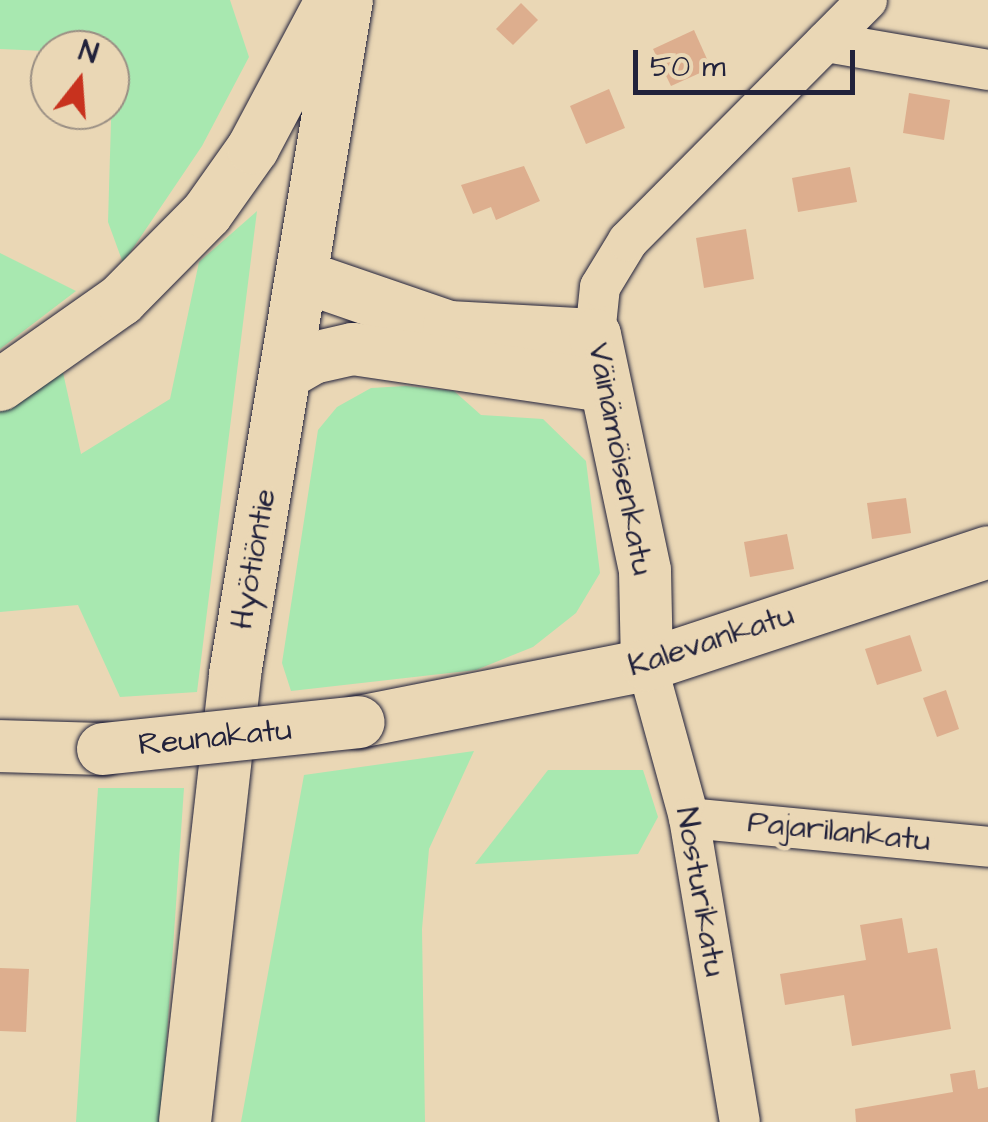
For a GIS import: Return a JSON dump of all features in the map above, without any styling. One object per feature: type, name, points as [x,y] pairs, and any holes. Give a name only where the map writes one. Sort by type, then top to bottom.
[{"type":"main road","points":[[0,385],[122,300],[207,213],[253,148],[331,0]]},
{"type":"main road","name":"Hyötiöntie","points":[[186,1122],[234,674],[304,276],[346,0]]},
{"type":"main road","points":[[304,276],[448,327],[595,336]]},
{"type":"main road","name":"Väinämöisenkatu","points":[[595,336],[644,571],[647,665]]},
{"type":"main road","points":[[287,373],[314,358],[353,349],[605,386]]},
{"type":"main road","name":"Kalevankatu","points":[[428,713],[647,665],[988,552]]},
{"type":"main road","name":"Reunakatu","points":[[0,746],[103,749],[428,713]]},
{"type":"street","name":"Väinämöisenkatu","points":[[595,336],[600,287],[628,242],[867,0]]},
{"type":"street","points":[[826,42],[988,70]]},
{"type":"street","name":"Nosturikatu","points":[[647,665],[689,818],[740,1122]]},
{"type":"street","name":"Pajarilankatu","points":[[689,818],[988,847]]},
{"type":"green space","points":[[0,0],[230,0],[249,57],[202,146],[123,263],[108,222],[111,130],[130,130],[130,30],[30,30],[30,50],[0,49]]},
{"type":"green space","points":[[257,211],[197,692],[120,697],[78,605],[0,612],[0,408],[62,368],[81,454],[170,399],[199,262]]},
{"type":"green space","points":[[0,253],[76,291],[0,349]]},
{"type":"green space","points":[[406,386],[454,391],[481,415],[543,419],[586,461],[600,573],[576,613],[533,647],[476,670],[291,691],[282,663],[318,430],[337,407],[371,388]]},
{"type":"green space","points":[[474,751],[429,849],[422,929],[425,1122],[241,1122],[304,775]]},
{"type":"green space","points":[[548,770],[643,770],[658,817],[638,854],[475,864]]},
{"type":"green space","points":[[98,788],[184,788],[161,1122],[76,1122]]},
{"type":"building","points":[[521,3],[538,20],[513,45],[496,29]]},
{"type":"building","points":[[694,30],[711,68],[671,86],[653,49]]},
{"type":"building","points":[[609,89],[625,128],[586,144],[570,106]]},
{"type":"building","points":[[909,93],[950,100],[944,140],[903,133]]},
{"type":"building","points":[[524,166],[540,201],[496,220],[491,207],[473,214],[461,185]]},
{"type":"building","points":[[850,167],[857,202],[798,212],[792,178]]},
{"type":"building","points":[[746,229],[754,279],[704,288],[696,238]]},
{"type":"building","points":[[906,498],[911,533],[872,539],[867,503]]},
{"type":"building","points":[[787,534],[794,569],[750,577],[744,542]]},
{"type":"building","points":[[910,635],[922,671],[877,685],[865,649]]},
{"type":"building","points":[[946,690],[959,729],[937,737],[923,698]]},
{"type":"building","points":[[902,918],[908,953],[937,948],[951,1029],[852,1046],[844,995],[785,1005],[780,974],[866,960],[860,925]]},
{"type":"building","points":[[0,968],[29,969],[26,1032],[0,1031]]},
{"type":"building","points":[[975,1070],[978,1089],[988,1087],[988,1122],[856,1122],[855,1109],[953,1092],[950,1074]]}]
